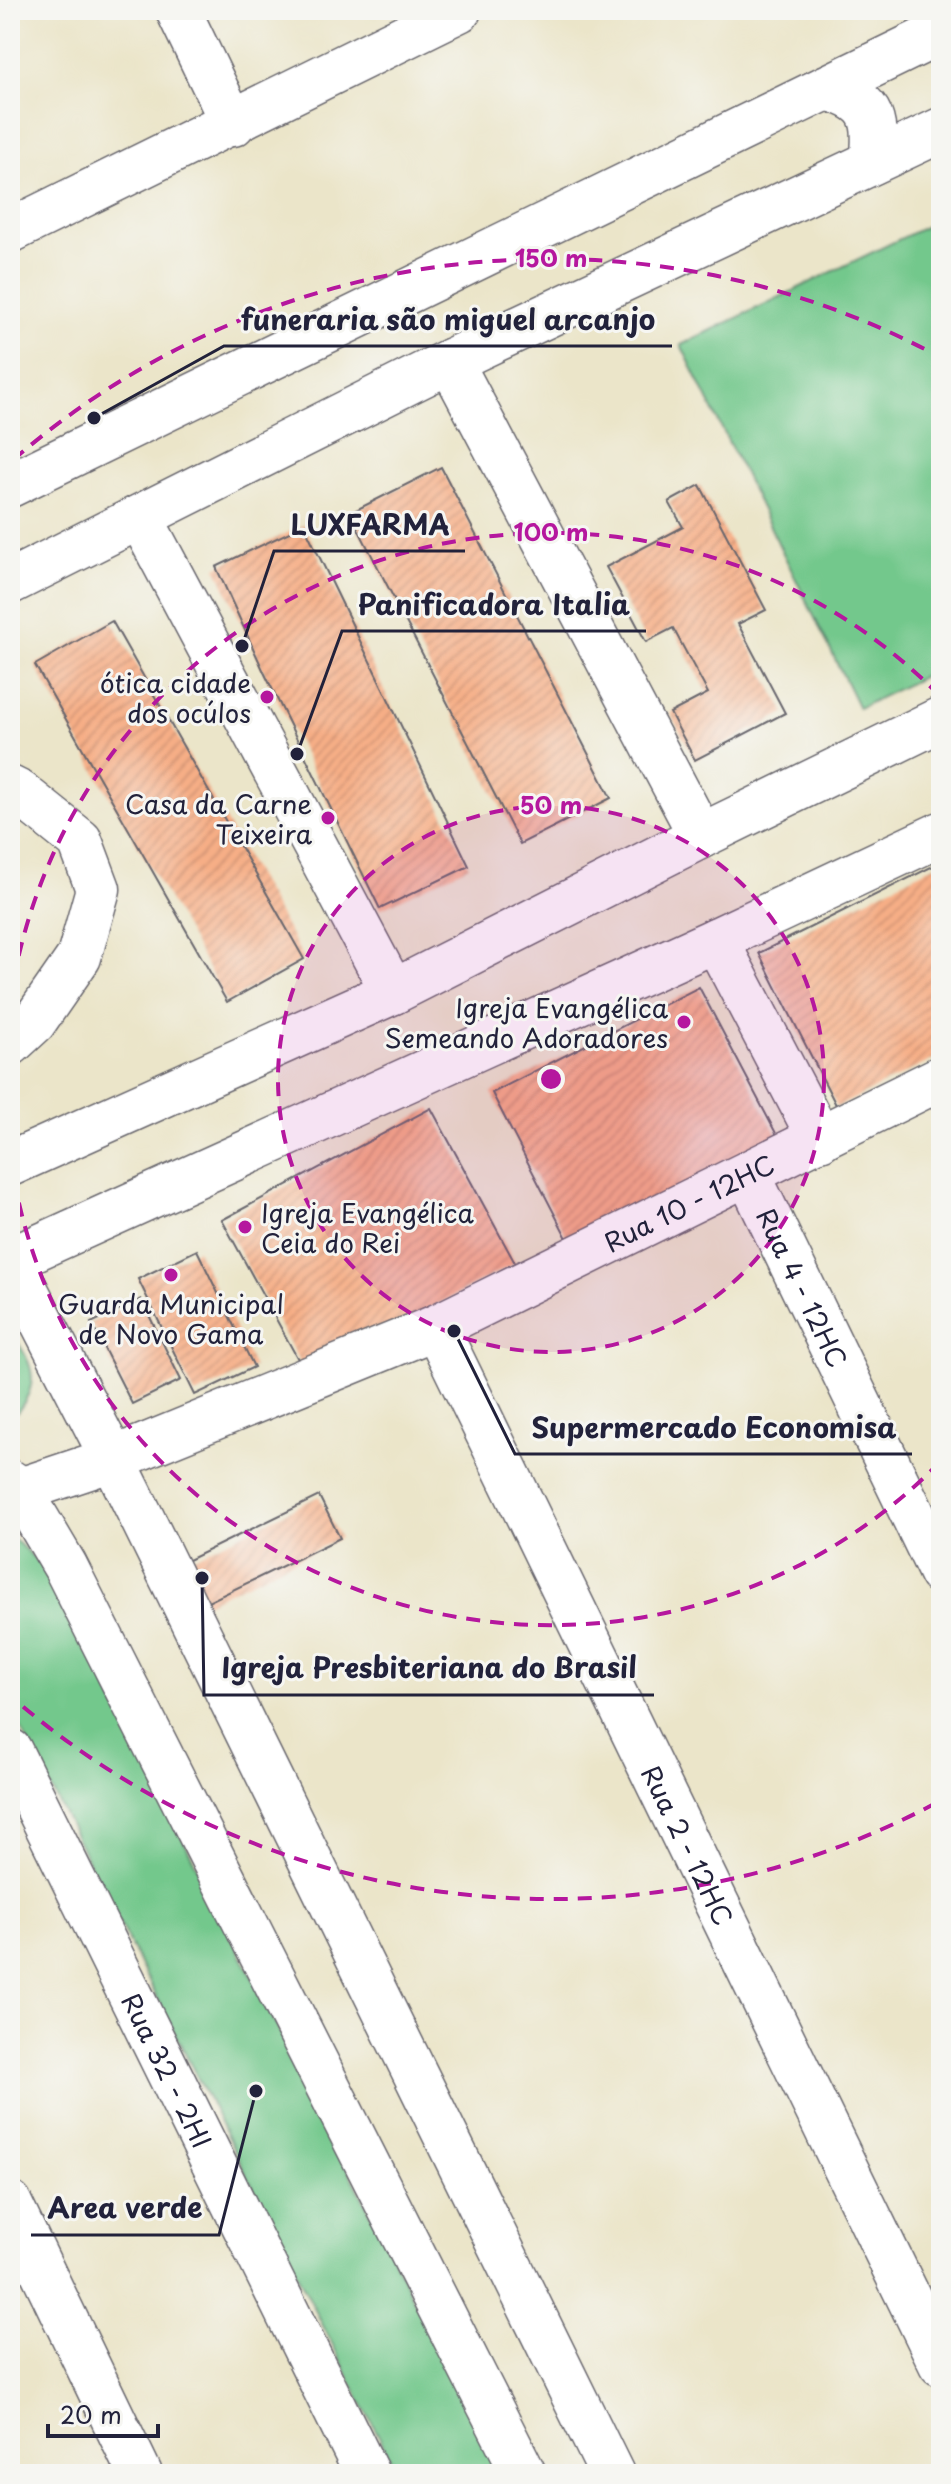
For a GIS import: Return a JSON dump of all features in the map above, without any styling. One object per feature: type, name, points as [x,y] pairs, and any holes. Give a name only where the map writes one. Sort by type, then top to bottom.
[{"type":"street","points":[[178,10],[233,124]]},
{"type":"street","points":[[10,231],[233,124],[459,10]]},
{"type":"street","points":[[10,485],[941,32]]},
{"type":"street","points":[[826,88],[851,95],[865,108],[872,121],[872,162]]},
{"type":"street","points":[[10,582],[450,361],[941,130]]},
{"type":"street","points":[[450,361],[701,836]]},
{"type":"street","points":[[140,517],[393,992]]},
{"type":"street","points":[[10,1164],[393,992],[941,719]]},
{"type":"street","points":[[10,788],[80,841],[98,889],[79,957],[34,1022],[10,1044]]},
{"type":"street","points":[[602,2466],[113,1459],[10,1259],[716,940],[941,834]]},
{"type":"street","points":[[716,940],[820,1139]]},
{"type":"street","name":"Rua 10 - 12HC","points":[[13,1492],[113,1459],[436,1327],[941,1078]]},
{"type":"street","name":"Rua 4 - 12HC","points":[[748,1174],[941,1573]]},
{"type":"street","name":"Rua 2 - 12HC","points":[[436,1327],[941,2364]]},
{"type":"street","points":[[13,1492],[65,1566],[524,2474]]},
{"type":"street","name":"Rua 32 - 2HI","points":[[10,1751],[367,2474]]},
{"type":"street","points":[[10,2204],[140,2474]]},
{"type":"green space","points":[[941,219],[941,668],[859,708],[681,345]]},
{"type":"green space","points":[[10,1331],[25,1355],[32,1376],[27,1397],[10,1421]]},
{"type":"green space","points":[[14,1539],[50,1573],[501,2474],[398,2474],[10,1707],[10,1546]]},
{"type":"building","points":[[441,467],[611,798],[520,844],[350,513]]},
{"type":"building","points":[[700,485],[766,610],[738,624],[785,713],[695,760],[670,713],[708,693],[673,628],[646,642],[606,567],[683,527],[669,502]]},
{"type":"building","points":[[304,525],[469,866],[380,909],[216,567]]},
{"type":"building","points":[[112,621],[304,959],[227,1002],[35,665]]},
{"type":"building","points":[[941,862],[941,1056],[837,1107],[759,953]]},
{"type":"building","points":[[699,987],[779,1139],[571,1246],[492,1093]]},
{"type":"building","points":[[431,1108],[515,1263],[306,1374],[222,1220]]},
{"type":"building","points":[[197,1250],[254,1367],[195,1395],[138,1279]]},
{"type":"building","points":[[141,1299],[181,1380],[132,1404],[91,1323]]},
{"type":"building","points":[[319,1496],[340,1538],[206,1603],[186,1561]]},
{"type":"place","name":"funeraria são miguel arcanjo","points":[[94,418]]},
{"type":"place","name":"LUXFARMA","points":[[242,646]]},
{"type":"place","name":"ótica cidade dos ocúlos","points":[[267,697]]},
{"type":"place","name":"Panificadora Italia","points":[[297,754]]},
{"type":"place","name":"Casa da Carne Teixeira","points":[[328,818]]},
{"type":"place","name":"Igreja Evangélica Semeando Adoradores","points":[[684,1022]]},
{"type":"place","name":"Igreja Evangélica Ceia do Rei","points":[[245,1227]]},
{"type":"place","name":"Guarda Municipal de Novo Gama","points":[[171,1275]]},
{"type":"place","name":"Supermercado Economisa","points":[[454,1331]]},
{"type":"place","name":"Igreja Presbiteriana do Brasil","points":[[202,1578]]},
{"type":"place","name":"Area verde","points":[[256,2091]]}]
